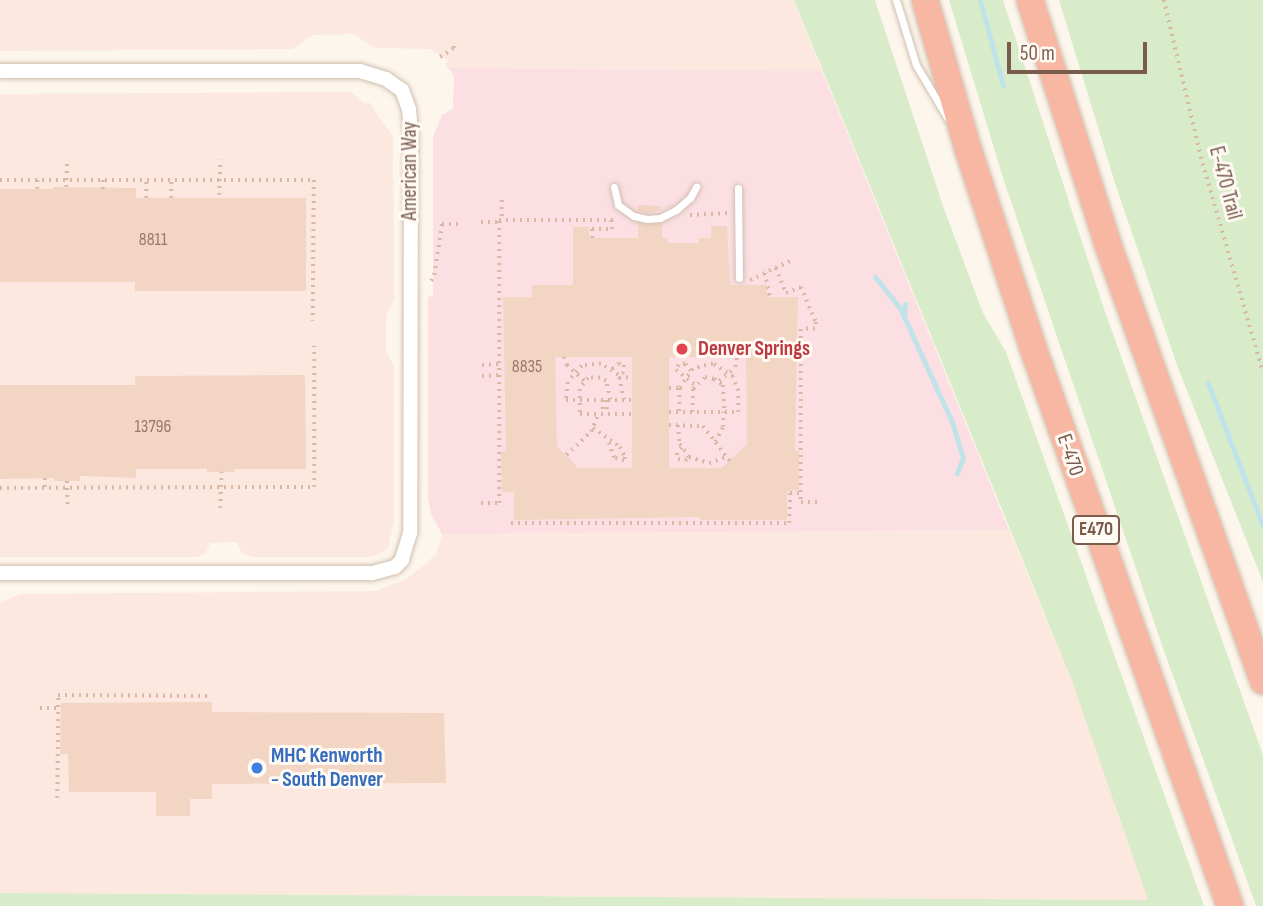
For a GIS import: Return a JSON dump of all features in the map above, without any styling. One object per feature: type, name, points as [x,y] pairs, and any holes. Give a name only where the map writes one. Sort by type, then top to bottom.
[{"type":"highway","name":"E-470","points":[[925,0],[969,152],[1031,345],[1230,906]]},
{"type":"highway","points":[[1030,0],[1107,242],[1263,681]]},
{"type":"street","name":"American Way","points":[[0,71],[354,71],[386,79],[402,90],[410,109],[411,133],[410,533],[402,560],[395,566],[372,573],[0,573]]},
{"type":"lane","points":[[896,0],[916,65],[969,152]]},
{"type":"lane","points":[[614,187],[618,205],[634,216],[647,219],[660,218],[676,210],[690,198],[696,187]]},
{"type":"lane","points":[[738,188],[739,278]]},
{"type":"path","name":"E-470 Trail","points":[[1164,0],[1201,157],[1263,372]]},
{"type":"path","points":[[440,57],[454,47],[454,42]]},
{"type":"path","points":[[219,195],[220,160]]},
{"type":"path","points":[[66,187],[67,161]]},
{"type":"path","points":[[0,180],[314,180],[313,321]]},
{"type":"path","points":[[37,180],[37,189]]},
{"type":"path","points":[[103,180],[103,189]]},
{"type":"path","points":[[146,180],[146,198]]},
{"type":"path","points":[[171,180],[171,198]]},
{"type":"path","points":[[481,503],[499,503],[502,200]]},
{"type":"path","points":[[685,218],[691,214],[730,213],[730,225]]},
{"type":"path","points":[[592,238],[592,229],[612,229],[611,219]]},
{"type":"path","points":[[481,222],[611,219],[622,224]]},
{"type":"path","points":[[430,281],[434,275],[442,224],[460,224]]},
{"type":"path","points":[[750,270],[750,280],[790,261]]},
{"type":"path","points":[[776,268],[786,293],[801,287],[817,326],[801,328],[801,502],[822,502]]},
{"type":"path","points":[[765,273],[770,297]]},
{"type":"path","points":[[0,488],[314,487],[314,346]]},
{"type":"path","points":[[564,357],[585,381]]},
{"type":"path","points":[[719,381],[729,373],[737,357]]},
{"type":"path","points":[[624,400],[619,377],[611,369],[594,363],[575,372],[567,386],[566,400],[580,400],[607,400],[624,400],[632,400]]},
{"type":"path","points":[[611,369],[619,363],[624,365],[624,373],[619,377]]},
{"type":"path","points":[[482,365],[499,364]]},
{"type":"path","points":[[691,370],[685,364],[677,367],[678,374],[695,385]]},
{"type":"path","points":[[669,412],[679,412],[693,412],[724,412],[738,412],[736,382],[729,373],[713,364],[691,370],[680,388],[679,412]]},
{"type":"path","points":[[482,376],[499,375]]},
{"type":"path","points":[[566,455],[593,428],[603,414],[607,400],[606,381],[593,377],[585,381],[580,414],[603,414],[632,414]]},
{"type":"path","points":[[619,377],[632,377]]},
{"type":"path","points":[[694,425],[695,385],[705,377],[719,381],[725,389],[724,412],[723,427],[715,442]]},
{"type":"path","points":[[669,388],[680,388]]},
{"type":"path","points":[[669,425],[678,425],[694,425],[703,426],[728,459],[709,463],[689,457],[682,448],[678,425]]},
{"type":"path","points":[[593,428],[620,447],[624,461],[614,458],[608,441]]},
{"type":"path","points":[[682,448],[677,453],[678,459],[685,461],[689,457]]},
{"type":"path","points":[[220,472],[220,508]]},
{"type":"path","points":[[45,478],[45,488]]},
{"type":"path","points":[[67,481],[68,507]]},
{"type":"path","points":[[511,523],[789,523],[790,493],[801,493]]},
{"type":"path","points":[[57,798],[58,695],[210,696]]},
{"type":"path","points":[[40,708],[58,708]]},
{"type":"shaded area","points":[[0,0],[794,0],[822,71],[448,68],[445,64],[448,61],[431,49],[374,48],[354,34],[313,35],[292,49],[0,51]]},
{"type":"shaded area","name":"Denver Springs","points":[[448,68],[822,71],[1009,530],[442,534],[431,514],[428,498],[428,297],[433,296],[433,137],[442,115],[453,109],[454,75]]},
{"type":"shaded area","points":[[351,92],[365,104],[369,102],[393,137],[394,300],[386,315],[386,351],[394,366],[394,522],[388,549],[372,557],[252,557],[242,553],[237,542],[210,543],[206,553],[197,557],[0,557],[0,94]]},
{"type":"shaded area","points":[[1009,530],[1072,681],[1149,900],[0,893],[0,603],[20,594],[375,591],[406,579],[424,565],[436,554],[442,534]]},
{"type":"green space","points":[[794,0],[875,0],[943,206],[983,313],[1006,352],[1204,906],[0,906],[0,893],[1148,900],[1072,681]]},
{"type":"green space","points":[[949,0],[1003,0],[1102,303],[1263,755],[1263,906],[1256,906],[1163,648],[1004,181]]},
{"type":"green space","points":[[1059,0],[1263,0],[1263,582],[1178,368],[1115,183]]},
{"type":"building","points":[[136,188],[136,198],[306,198],[306,291],[135,291],[135,282],[0,282],[0,189]]},
{"type":"building","points":[[638,205],[661,206],[661,210],[647,213],[638,211]]},
{"type":"building","points":[[638,223],[662,224],[662,238],[668,238],[668,243],[699,243],[699,238],[711,238],[711,226],[727,226],[730,285],[767,285],[767,297],[798,297],[795,451],[799,451],[799,490],[787,491],[787,520],[700,520],[700,517],[514,520],[514,492],[502,492],[501,452],[506,451],[503,297],[532,297],[532,285],[573,285],[573,227],[589,227],[589,238],[638,238]],"holes":[[[555,357],[632,357],[632,468],[578,468],[557,446]],[[669,357],[746,357],[747,444],[722,468],[669,468]]]},
{"type":"building","points":[[305,375],[306,469],[234,469],[234,472],[207,472],[207,469],[136,469],[136,478],[80,476],[80,481],[54,481],[54,478],[0,479],[0,385],[135,385],[135,376]]},
{"type":"building","name":"MHC Kenworth - South Denver","points":[[212,702],[212,712],[444,713],[446,783],[212,784],[212,799],[190,799],[190,816],[156,816],[156,792],[69,792],[68,754],[60,754],[61,703]]},
{"type":"waterway","points":[[980,0],[1003,86]]},
{"type":"waterway","points":[[875,277],[900,308],[952,422],[963,458],[957,473]]},
{"type":"waterway","points":[[904,316],[905,304]]},
{"type":"waterway","points":[[1208,383],[1263,526]]},
{"type":"place","name":"Denver Springs","points":[[682,349]]},
{"type":"place","name":"MHC Kenworth - South Denver","points":[[257,768]]}]
